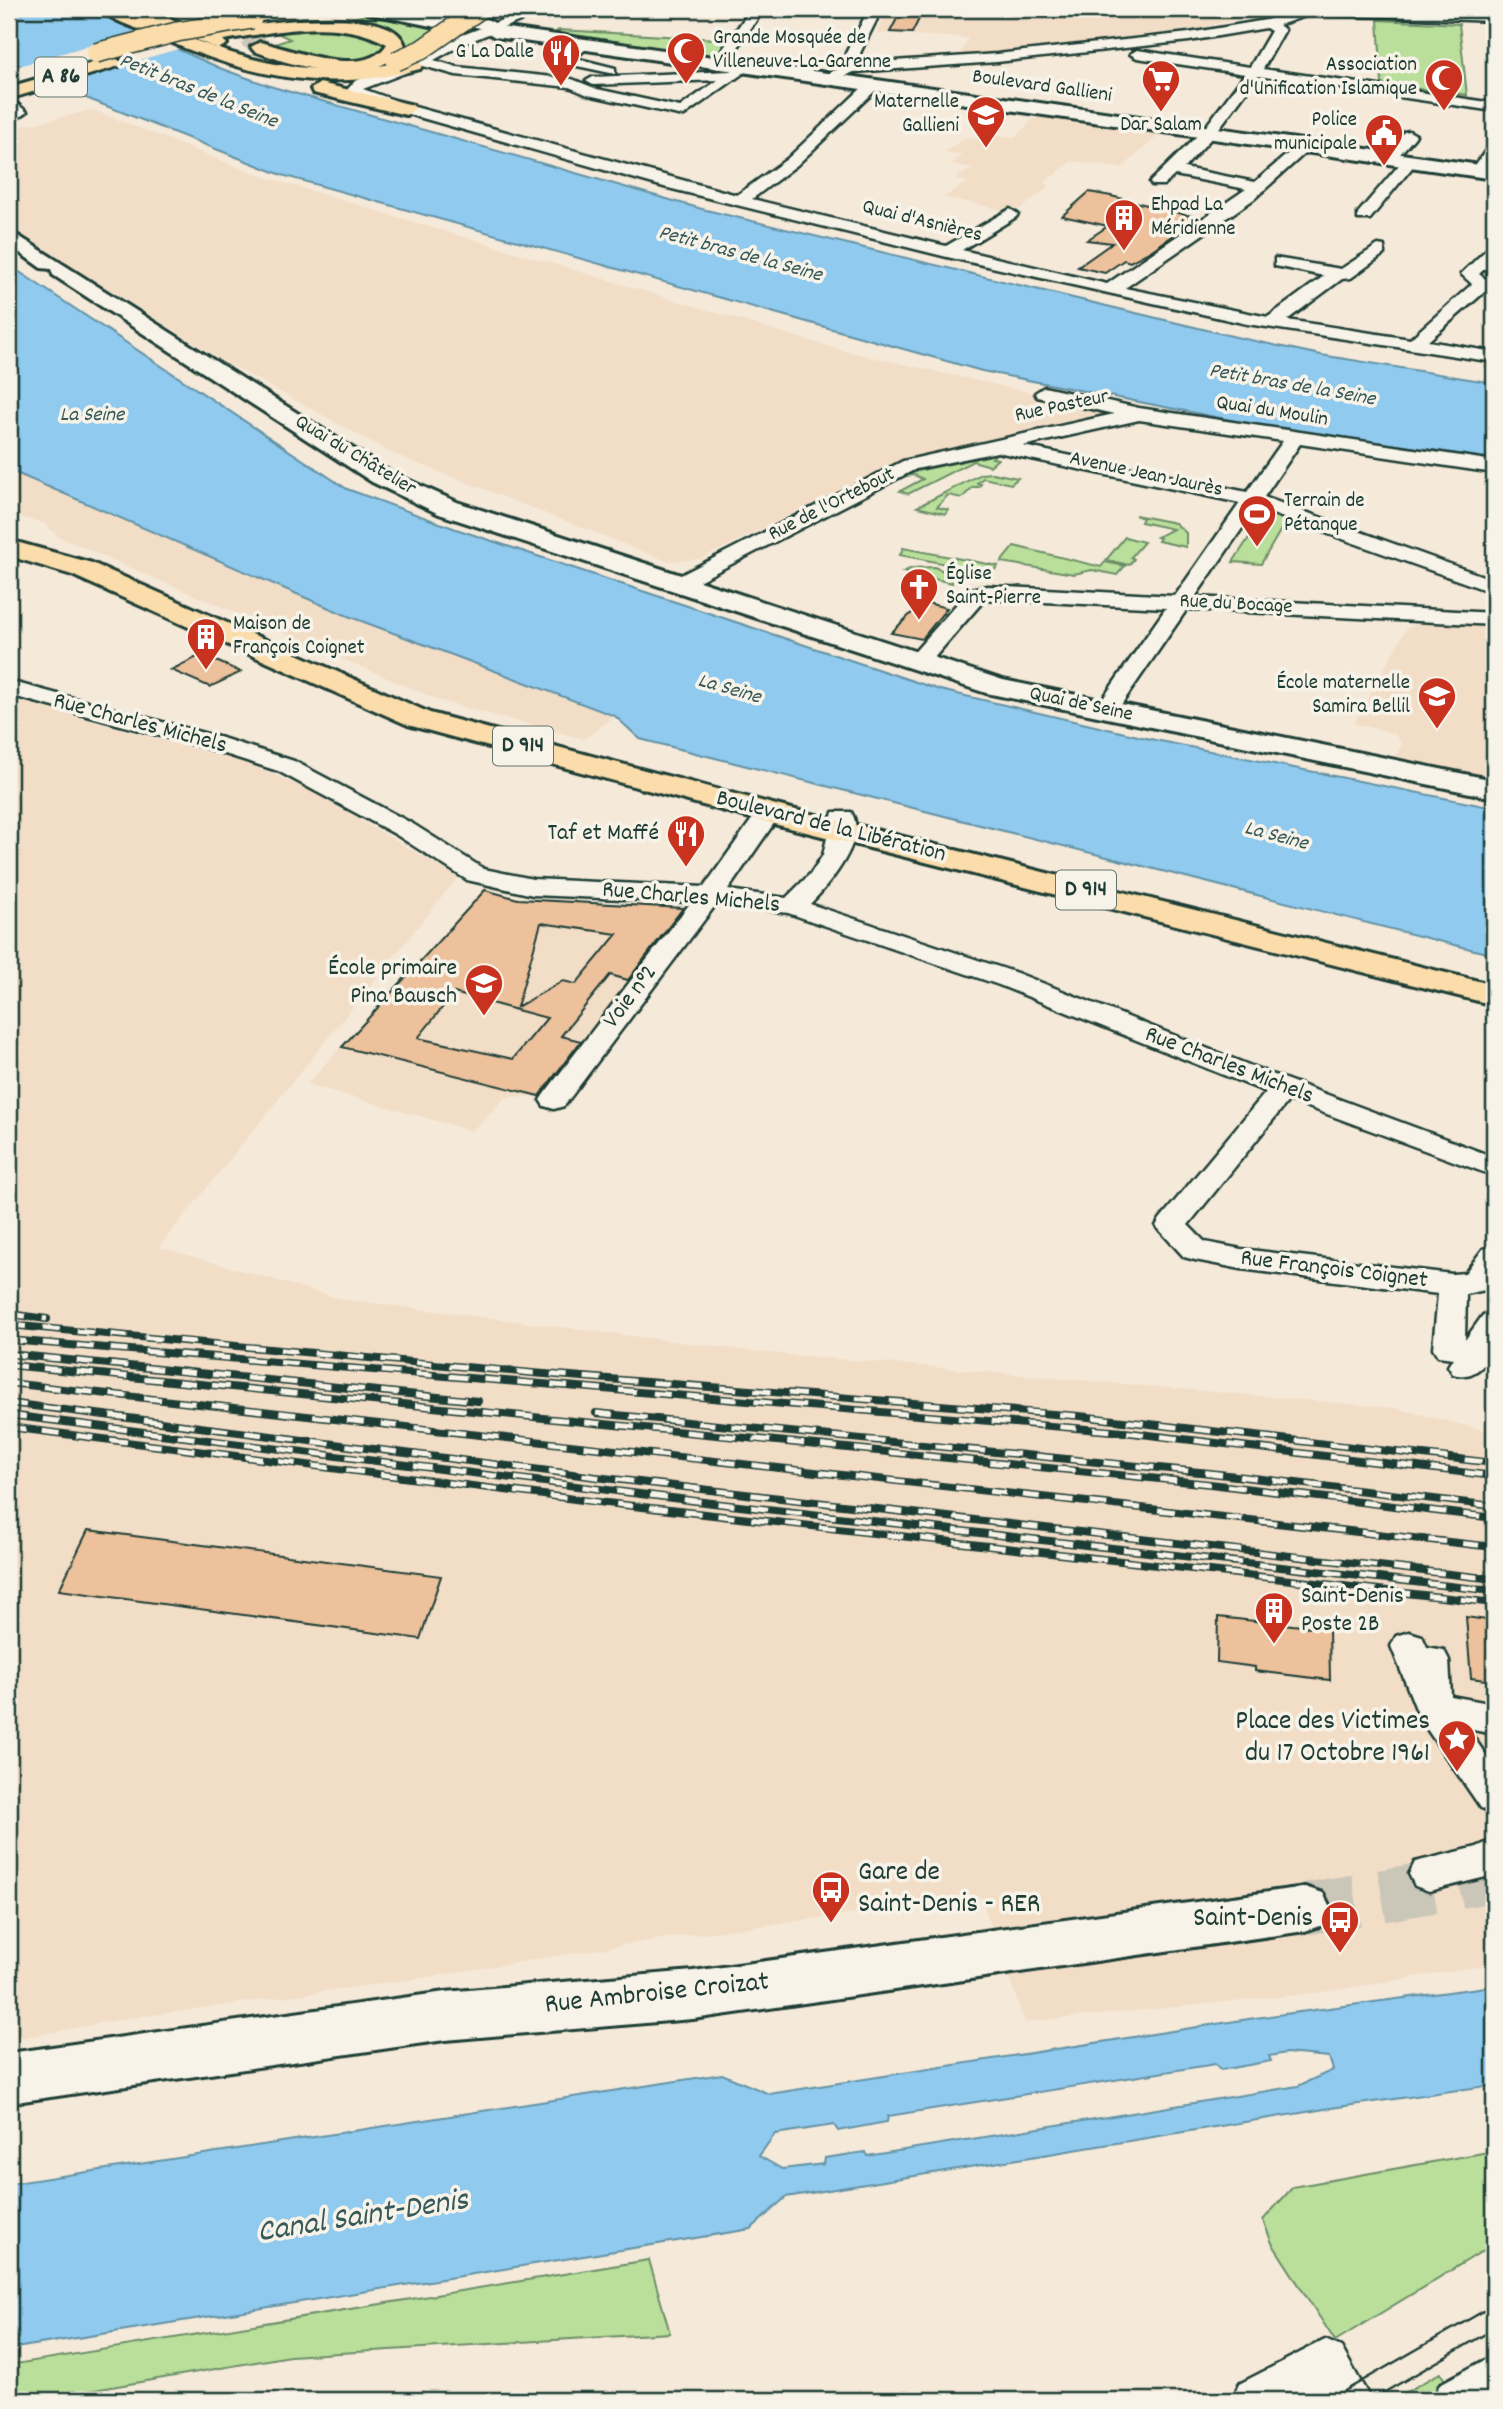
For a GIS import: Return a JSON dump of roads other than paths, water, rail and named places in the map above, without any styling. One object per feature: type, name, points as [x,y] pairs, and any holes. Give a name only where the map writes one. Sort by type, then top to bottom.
[{"type":"main road","points":[[110,9],[176,38],[226,23],[331,24],[383,35],[392,39],[396,46],[390,54],[377,59],[337,65],[301,62],[260,47]]},
{"type":"main road","points":[[133,9],[279,65],[334,71],[411,62]]},
{"type":"main road","name":"A 86","points":[[9,77],[132,43],[309,9]]},
{"type":"main road","name":"A 86","points":[[9,93],[132,57],[226,23],[371,9]]},
{"type":"main road","name":"Boulevard Gallieni","points":[[371,9],[419,20],[488,28]]},
{"type":"main road","name":"Boulevard Gallieni","points":[[414,9],[486,24],[495,32],[733,68],[1487,172]]},
{"type":"main road","points":[[226,23],[264,71],[307,77],[358,76],[411,62],[428,45],[480,9]]},
{"type":"main road","points":[[9,77],[156,29],[184,14]]},
{"type":"main road","points":[[226,23],[230,63],[266,75],[406,109]]},
{"type":"main road","name":"Quai du Châtelier","points":[[9,236],[381,477],[447,508],[573,547],[678,584]]},
{"type":"main road","points":[[9,523],[41,537],[41,543]]},
{"type":"main road","name":"D 914","points":[[9,535],[41,543],[438,709],[781,808]]},
{"type":"main road","name":"Boulevard de la Libération","points":[[9,548],[82,569],[419,719],[781,808]]},
{"type":"main road","name":"Quai de Seine","points":[[678,584],[996,687],[1494,789]]},
{"type":"main road","points":[[781,808],[850,833]]},
{"type":"main road","name":"Boulevard de la Libération","points":[[850,833],[1233,915],[1454,975],[1494,995]]},
{"type":"main road","name":"Boulevard de la Libération","points":[[850,833],[1454,975]]},
{"type":"main road","name":"D 914","points":[[1454,975],[1494,973]]},
{"type":"main road","name":"D 914","points":[[1454,975],[1494,981]]},
{"type":"main road","name":"D 914","points":[[1454,975],[1494,987]]},
{"type":"main road","name":"Rue Ambroise Croizat","points":[[9,2078],[444,2016],[693,1995],[1305,1909]]},
{"type":"street","points":[[411,62],[488,28],[542,9]]},
{"type":"street","points":[[572,83],[593,92],[683,112],[733,68],[757,9]]},
{"type":"street","points":[[859,67],[853,53],[875,9]]},
{"type":"street","points":[[826,79],[845,69],[859,67],[1107,47],[1268,24],[1303,10],[1379,10],[1494,17]]},
{"type":"street","points":[[1158,182],[1173,170],[1207,133],[1257,71],[1278,30],[1268,24]]},
{"type":"street","points":[[585,44],[567,59],[608,69],[611,75],[604,81]]},
{"type":"street","points":[[1107,47],[1494,107]]},
{"type":"street","points":[[411,62],[456,71],[572,83],[733,68]]},
{"type":"street","name":"Quai d'Asnières","points":[[411,62],[357,85],[354,90],[406,109],[738,202],[947,252],[1110,290],[1270,323],[1494,357]]},
{"type":"street","points":[[738,202],[792,162],[872,86]]},
{"type":"street","points":[[9,101],[20,112],[9,120]]},
{"type":"street","points":[[1389,158],[1409,135]]},
{"type":"street","points":[[1110,290],[1259,187],[1305,146]]},
{"type":"street","points":[[1487,172],[1494,149]]},
{"type":"street","points":[[1364,216],[1410,161]]},
{"type":"street","points":[[1173,170],[1259,187]]},
{"type":"street","points":[[947,252],[1010,214]]},
{"type":"street","points":[[1281,262],[1345,274],[1378,250]]},
{"type":"street","points":[[1413,345],[1483,284],[1469,274],[1494,252]]},
{"type":"street","points":[[1270,323],[1338,274]]},
{"type":"street","name":"Quai du Moulin","points":[[1044,393],[1139,414],[1494,467]]},
{"type":"street","name":"Rue Pasteur","points":[[993,445],[1139,414]]},
{"type":"street","points":[[1106,710],[1294,439]]},
{"type":"street","name":"Rue de l'Ortebout","points":[[678,584],[910,465],[993,445]]},
{"type":"street","name":"Avenue Jean Jaurès","points":[[993,445],[1251,499],[1494,587]]},
{"type":"street","name":"Rue du Bocage","points":[[918,662],[978,594],[1032,593],[1494,619]]},
{"type":"street","name":"Rue Charles Michels","points":[[9,688],[214,743],[286,766],[404,829],[476,875],[533,887],[711,895],[792,906],[1008,979],[1494,1167]]},
{"type":"street","name":"Voie n°2","points":[[554,1100],[695,912],[781,808]]},
{"type":"street","points":[[792,906],[807,895],[850,833]]},
{"type":"street","name":"Rue François Coignet","points":[[1284,1088],[1171,1226],[1195,1250],[1241,1259],[1452,1285],[1474,1283],[1494,1256]]},
{"type":"street","points":[[1494,1314],[1452,1303],[1456,1357],[1494,1323]]},
{"type":"street","points":[[1420,1653],[1433,1708],[1494,1797]]},
{"type":"street","points":[[1433,1708],[1494,1719]]},
{"type":"street","points":[[1429,1874],[1488,1861],[1494,1855]]},
{"type":"street","points":[[1255,2400],[1325,2363],[1348,2400]]},
{"type":"street","points":[[1455,2400],[1494,2378]]},
{"type":"water","name":"Petit bras de la Seine","points":[[9,9],[88,9],[222,69],[273,87],[702,209],[1236,337],[1321,355],[1494,383],[1494,459],[1256,425],[982,371],[282,175],[53,85],[9,59]]},
{"type":"water","name":"La Seine","points":[[9,265],[347,489],[456,529],[940,690],[1155,740],[1494,808],[1494,955],[640,739],[615,716],[348,616],[9,470]]},
{"type":"water","name":"Canal Saint-Denis","points":[[1494,1986],[1494,2085],[1331,2108],[786,2197],[751,2229],[9,2349],[9,2184],[722,2074],[769,2094],[1255,2018]],"holes":[[[1286,2053],[1329,2057],[1333,2070],[1298,2086],[867,2156],[865,2152],[825,2158],[824,2164],[782,2169],[759,2156],[775,2134],[834,2125],[838,2131],[887,2122],[888,2116],[1215,2064],[1221,2070],[1271,2061],[1269,2056]]]},
{"type":"tunnel","points":[[230,19],[260,47]]},
{"type":"tunnel","points":[[223,20],[260,47]]},
{"type":"tunnel","points":[[1305,1909],[1494,1876]]},
{"type":"tram line","points":[[1329,2400],[1494,2305]]},
{"type":"tram line","points":[[1371,2400],[1494,2329]]},
{"type":"railway","points":[[9,1314],[47,1319]]},
{"type":"railway","points":[[9,1325],[532,1373],[1079,1416],[1494,1463]]},
{"type":"railway","points":[[9,1340],[1124,1432],[1494,1476]]},
{"type":"railway","points":[[9,1354],[478,1401]]},
{"type":"railway","points":[[9,1365],[1210,1484],[1494,1518]]},
{"type":"railway","points":[[9,1383],[1494,1547]]},
{"type":"railway","points":[[9,1403],[604,1478],[1494,1579]]},
{"type":"railway","points":[[596,1413],[1210,1473],[1494,1506]]},
{"type":"railway","points":[[9,1415],[704,1502],[1494,1591]]},
{"type":"railway","points":[[9,1427],[598,1502],[1494,1603]]},
{"type":"place","name":"Grande Mosquée de Villeneuve-La-Garenne","points":[[686,85]]},
{"type":"place","name":"G La Dalle","points":[[561,87]]},
{"type":"place","name":"Association d'Unification Islamique","points":[[1444,112]]},
{"type":"place","name":"Dar Salam","points":[[1161,113]]},
{"type":"place","name":"Maternelle Gallieni","points":[[986,149]]},
{"type":"place","name":"Police municipale","points":[[1384,167]]},
{"type":"place","name":"Ehpad La Méridienne","points":[[1124,252]]},
{"type":"place","name":"Terrain de Pétanque","points":[[1257,548]]},
{"type":"place","name":"Église Saint-Pierre","points":[[919,621]]},
{"type":"place","name":"Maison de François Coignet","points":[[206,671]]},
{"type":"place","name":"École maternelle Samira Bellil","points":[[1437,730]]},
{"type":"place","name":"Taf et Maffé","points":[[686,868]]},
{"type":"place","name":"École primaire Pina Bausch","points":[[484,1017]]},
{"type":"place","name":"Saint-Denis Poste 2B","points":[[1274,1645]]},
{"type":"place","name":"Place des Victimes du 17 Octobre 1961","points":[[1457,1773]]},
{"type":"place","name":"Gare de Saint-Denis - RER","points":[[831,1924]]},
{"type":"place","name":"Saint-Denis","points":[[1340,1954]]}]
